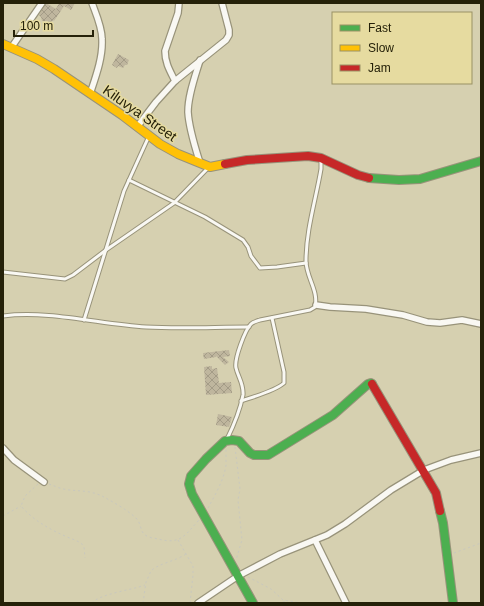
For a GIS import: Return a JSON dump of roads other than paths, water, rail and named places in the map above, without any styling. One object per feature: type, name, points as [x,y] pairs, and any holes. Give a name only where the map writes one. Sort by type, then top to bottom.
[{"type":"street","points":[[11,48],[42,3]]},
{"type":"street","points":[[90,94],[100,62],[102,39],[101,29],[92,3]]},
{"type":"street","points":[[175,81],[167,66],[165,51],[178,13],[179,3]]},
{"type":"street","points":[[137,127],[156,102],[175,81],[226,40],[229,35],[229,30],[222,3]]},
{"type":"street","name":"Kiluvya Street","points":[[3,44],[38,59],[160,144],[178,154],[210,167]]},
{"type":"street","points":[[200,60],[189,100],[188,113],[200,163]]},
{"type":"street","points":[[210,167],[247,160],[308,156],[321,158],[358,175],[370,178],[399,180],[420,179],[433,176],[481,161]]},
{"type":"street","points":[[316,305],[366,309],[403,315],[427,322],[440,323],[462,320],[481,324]]},
{"type":"street","points":[[253,603],[240,575],[234,568],[192,494],[188,484],[189,479],[196,468],[231,440],[241,443],[252,455],[258,457],[268,455],[333,415],[370,383],[375,387],[436,493],[443,523],[453,602]]},
{"type":"street","points":[[3,448],[14,460],[44,482]]},
{"type":"street","points":[[198,603],[240,575],[280,554],[327,535],[345,524],[391,490],[424,470],[451,460],[481,453]]},
{"type":"street","points":[[315,540],[343,603]]},
{"type":"lane","points":[[84,320],[122,199],[149,136]]},
{"type":"lane","points":[[231,440],[243,388],[236,367],[236,361],[240,347],[250,327],[254,322],[310,310],[316,305],[314,289],[306,263],[309,228],[321,169],[321,158]]},
{"type":"lane","points":[[3,272],[65,279],[82,269],[106,250],[174,203],[210,167]]},
{"type":"lane","points":[[129,180],[205,218],[243,240],[248,247],[251,256],[260,268],[306,263]]},
{"type":"lane","points":[[3,316],[29,315],[146,327],[250,327]]},
{"type":"lane","points":[[241,401],[274,389],[284,383],[284,372],[272,318]]}]
